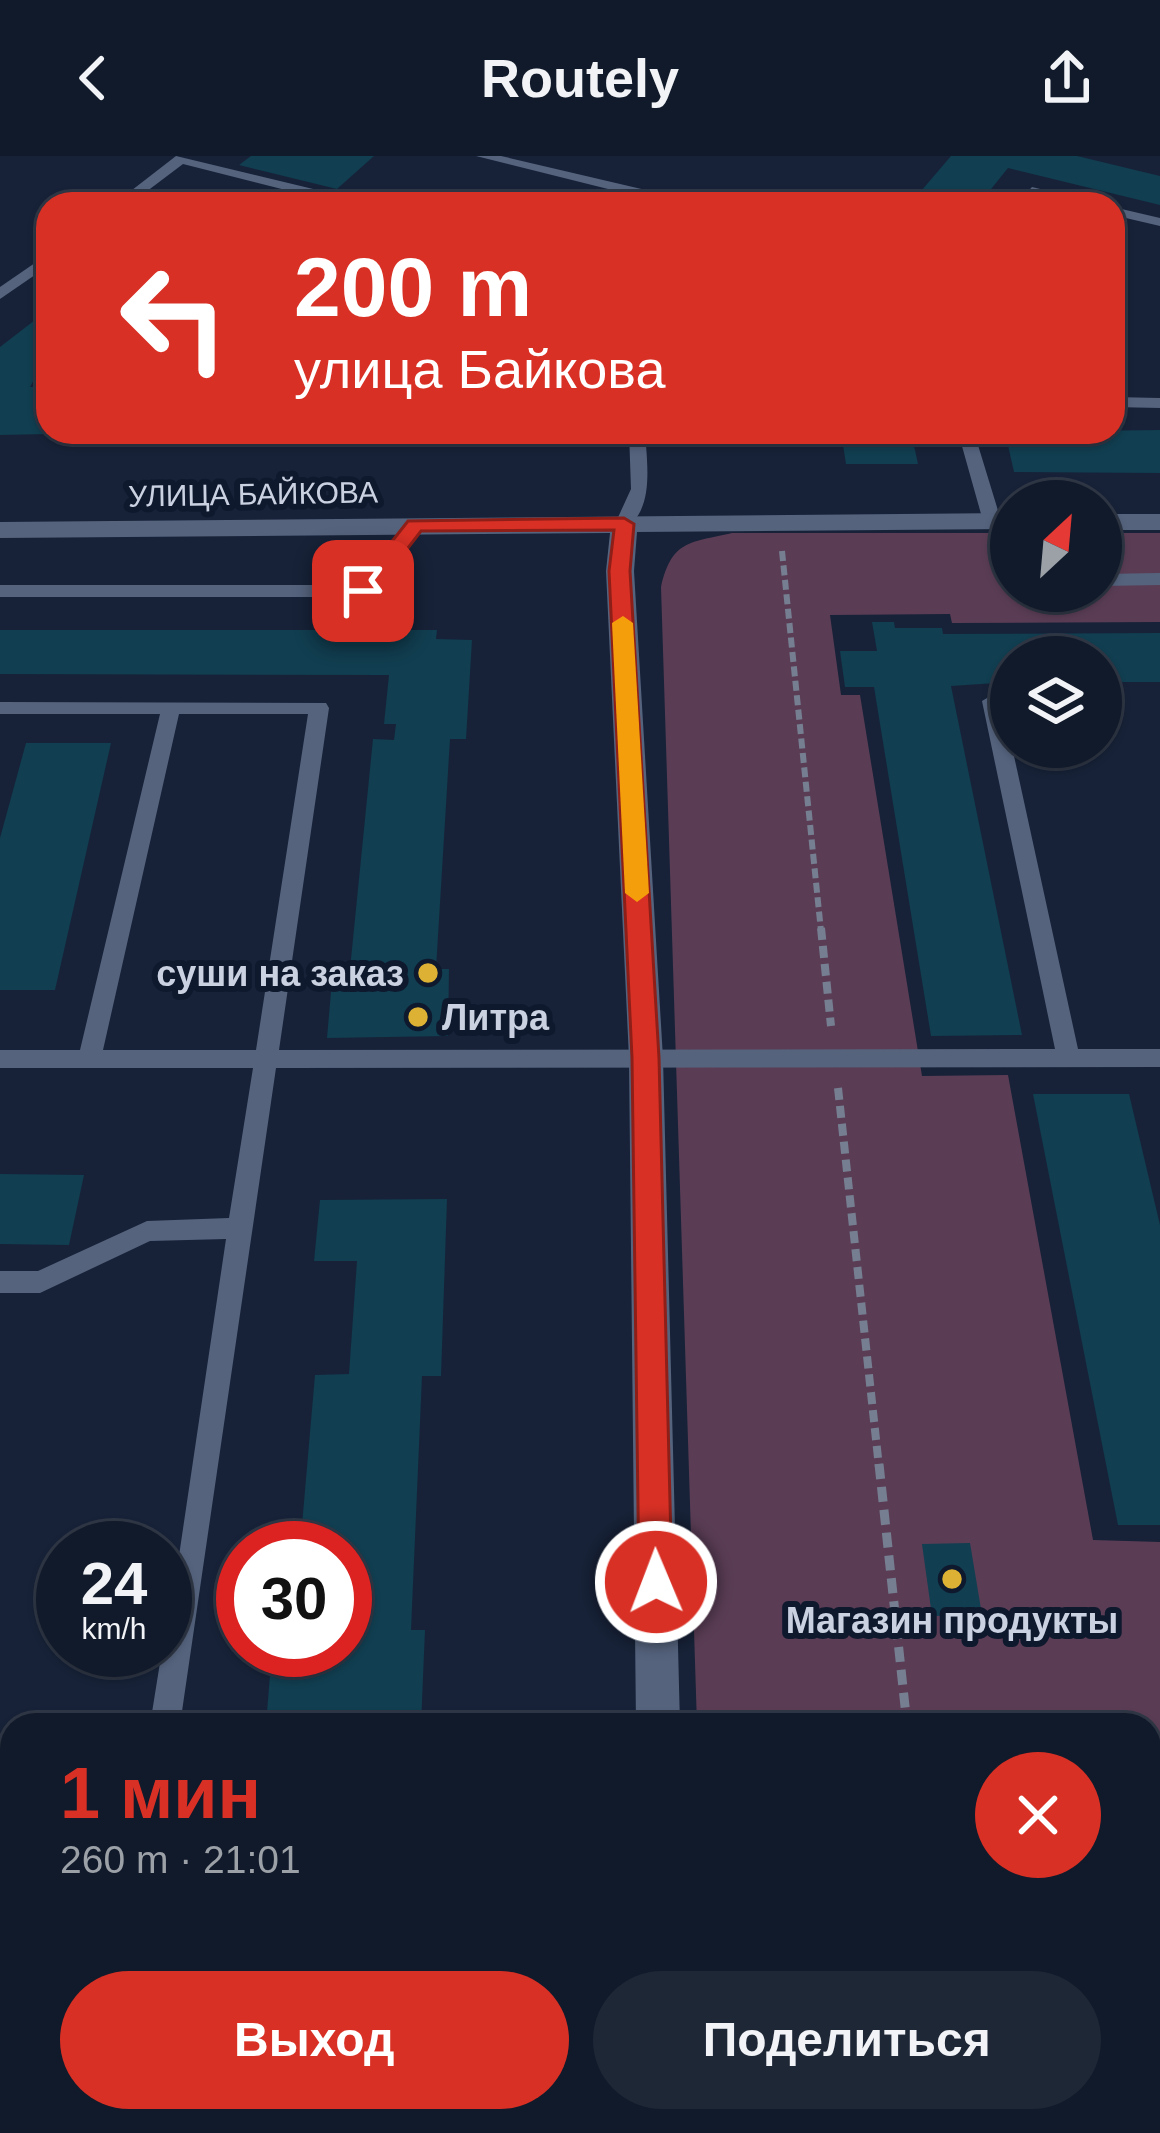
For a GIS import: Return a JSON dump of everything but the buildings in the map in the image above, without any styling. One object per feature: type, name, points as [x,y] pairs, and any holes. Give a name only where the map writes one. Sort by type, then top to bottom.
[{"type":"street","name":"УЛИЦА БАЙКОВА","points":[[0,530],[781,520],[990,527]]},
{"type":"street","points":[[1122,522],[1160,522]]},
{"type":"street","points":[[624,524],[620,571],[646,1058],[658,1713]]},
{"type":"lane","points":[[483,156],[636,192]]},
{"type":"lane","points":[[137,192],[181,159],[311,192]]},
{"type":"lane","points":[[1125,214],[1160,222]]},
{"type":"lane","points":[[0,294],[36,268]]},
{"type":"lane","points":[[1125,402],[1160,403]]},
{"type":"lane","points":[[624,524],[640,489],[638,444]]},
{"type":"lane","points":[[970,444],[982,492],[990,504]]},
{"type":"lane","points":[[0,591],[363,591],[416,525]]},
{"type":"lane","points":[[1122,580],[1160,579]]},
{"type":"lane","points":[[0,708],[319,708],[167,1713]]},
{"type":"lane","points":[[89,1059],[171,708]]},
{"type":"lane","points":[[1007,768],[1069,1059]]},
{"type":"lane","points":[[0,1059],[1157,1058],[1160,1084]]},
{"type":"lane","points":[[0,1282],[40,1282],[147,1231],[242,1228]]},
{"type":"path","points":[[982,492],[990,492]]},
{"type":"path","points":[[781,520],[782,580],[906,1713]]},
{"type":"shaded area","points":[[732,533],[990,533],[990,612],[1122,612],[1122,533],[1160,533],[1160,622],[952,623],[950,614],[830,615],[841,695],[860,695],[922,1076],[1008,1075],[1093,1540],[1160,1542],[1160,1713],[697,1713],[661,587],[671,560],[684,546]]},
{"type":"slow traffic","points":[[623,623],[637,893]]},
{"type":"place","name":"суши на заказ","points":[[428,973]]},
{"type":"place","name":"Литра","points":[[418,1017]]},
{"type":"place","name":"Магазин продукты","points":[[952,1579]]},
{"type":"route","points":[[363,591],[416,525],[624,524],[620,571],[646,1058],[656,1582]]}]
